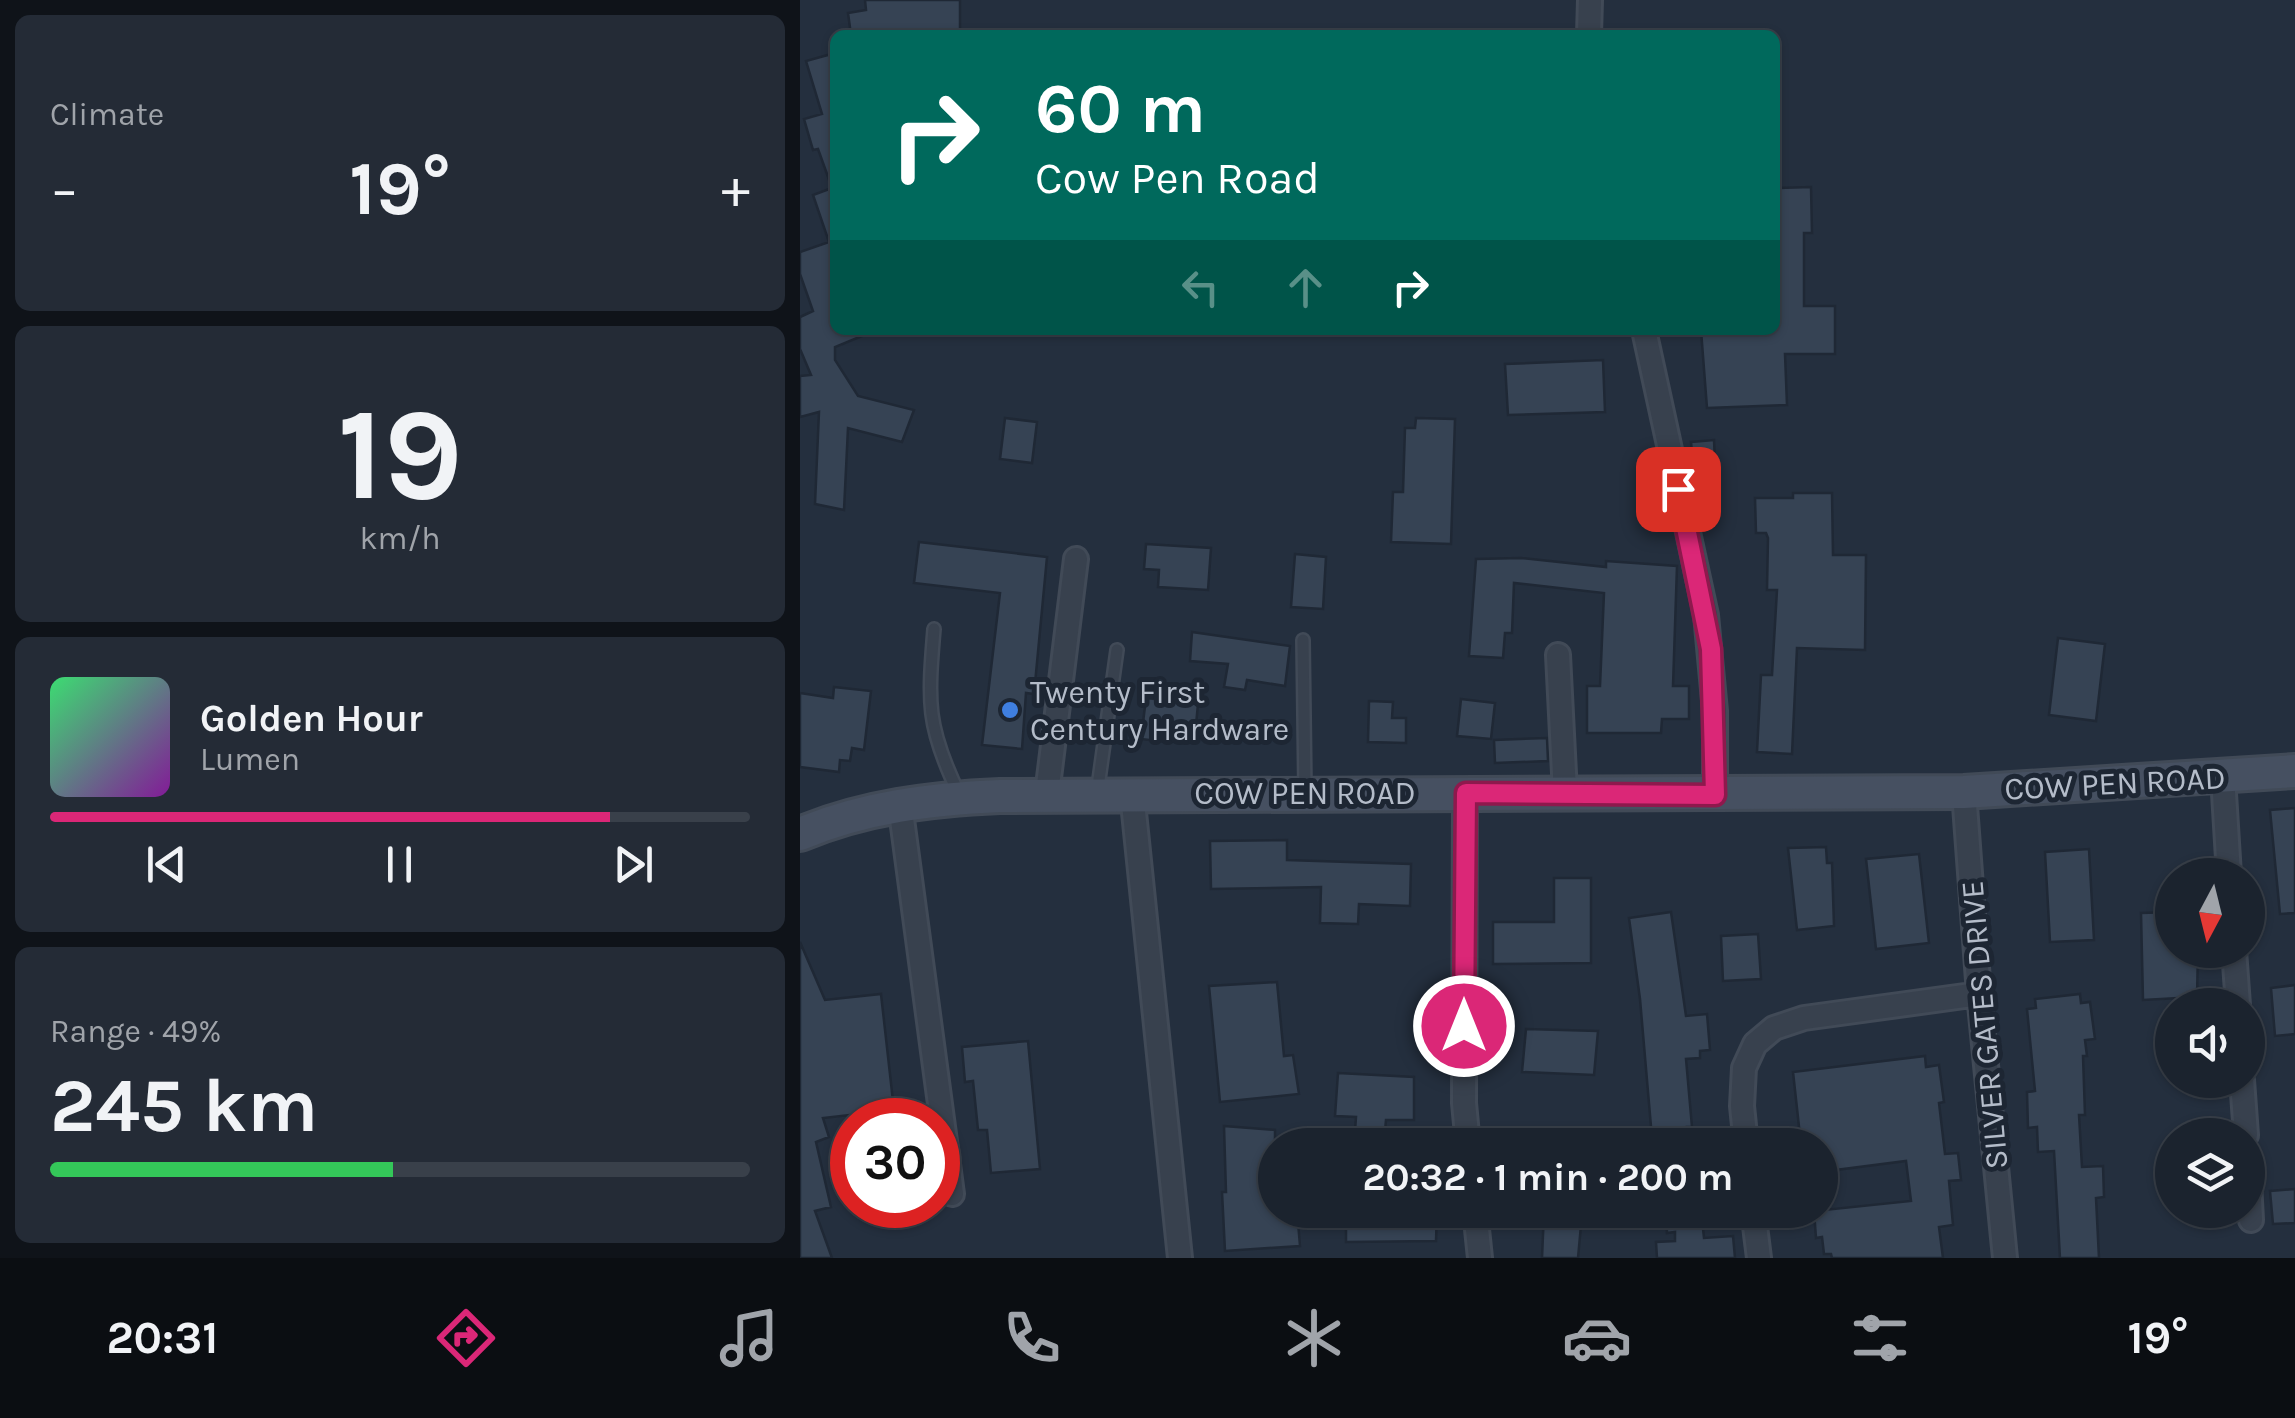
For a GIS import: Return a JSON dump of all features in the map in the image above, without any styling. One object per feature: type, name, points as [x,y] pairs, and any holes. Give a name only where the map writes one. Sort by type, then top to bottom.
[{"type":"main road","name":"COW PEN ROAD","points":[[800,834],[900,804],[1048,794],[1964,792],[2295,771]]},
{"type":"street","points":[[1590,0],[1590,30]]},
{"type":"street","points":[[1645,335],[1706,615],[1715,712],[1715,795]]},
{"type":"street","points":[[1048,794],[1076,559]]},
{"type":"street","points":[[1558,655],[1566,792]]},
{"type":"street","points":[[2223,777],[2229,858]]},
{"type":"street","name":"SILVER GATES DRIVE","points":[[1964,792],[1978,994],[2005,1258]]},
{"type":"street","points":[[1132,793],[1180,1258]]},
{"type":"street","points":[[1466,793],[1466,1128]]},
{"type":"street","points":[[900,804],[939,1098]]},
{"type":"street","points":[[1744,1128],[1744,1068],[1755,1044],[1774,1028],[1804,1018],[1978,994]]},
{"type":"street","points":[[1477,1228],[1480,1258]]},
{"type":"street","points":[[1756,1228],[1758,1258]]},
{"type":"lane","points":[[934,629],[930,715],[936,744],[961,798]]},
{"type":"lane","points":[[1303,640],[1306,793]]},
{"type":"lane","points":[[1097,794],[1117,650]]},
{"type":"building","points":[[865,0],[960,0],[960,30],[850,30],[848,13],[866,10]]},
{"type":"building","points":[[830,54],[830,182],[818,149],[813,150],[804,119],[822,114],[806,61]]},
{"type":"building","points":[[1811,187],[1812,233],[1804,233],[1804,306],[1835,306],[1835,354],[1785,354],[1787,405],[1707,408],[1701,335],[1780,335],[1780,188]]},
{"type":"building","points":[[830,189],[830,335],[864,335],[835,347],[835,360],[858,396],[914,410],[902,442],[848,428],[844,510],[815,504],[819,412],[800,417],[800,376],[811,375],[800,349],[800,317],[813,311],[800,274],[800,252],[829,242],[813,195]]},
{"type":"building","points":[[1603,360],[1605,412],[1508,415],[1505,364]]},
{"type":"building","points":[[1005,418],[1037,422],[1032,463],[1000,459]]},
{"type":"building","points":[[1416,418],[1455,419],[1451,544],[1391,542],[1393,492],[1403,492],[1405,428],[1415,428]]},
{"type":"building","points":[[1714,440],[1715,462],[1693,464],[1691,442]]},
{"type":"building","points":[[1793,493],[1832,493],[1833,555],[1866,555],[1865,650],[1797,648],[1792,754],[1757,752],[1761,675],[1772,675],[1777,590],[1767,590],[1768,538],[1766,533],[1756,533],[1755,498],[1793,498]]},
{"type":"building","points":[[919,542],[1047,557],[1034,694],[1026,693],[1022,749],[982,745],[1000,593],[914,583]]},
{"type":"building","points":[[1146,544],[1211,548],[1208,590],[1158,587],[1159,570],[1144,569]]},
{"type":"building","points":[[1295,554],[1326,557],[1323,609],[1291,607]]},
{"type":"building","points":[[1521,558],[1606,567],[1606,561],[1677,566],[1673,686],[1689,686],[1689,719],[1662,719],[1661,733],[1587,733],[1587,686],[1600,686],[1604,593],[1514,583],[1512,633],[1505,633],[1503,658],[1469,656],[1476,559]]},
{"type":"building","points":[[1192,632],[1290,646],[1285,686],[1247,680],[1245,690],[1224,687],[1228,664],[1190,661]]},
{"type":"building","points":[[2058,638],[2105,644],[2096,721],[2049,715]]},
{"type":"building","points":[[834,687],[871,691],[864,750],[852,748],[850,761],[840,760],[839,772],[800,767],[800,693],[833,698]]},
{"type":"building","points":[[1146,698],[1198,704],[1195,735],[1168,732],[1166,742],[1141,739]]},
{"type":"building","points":[[1461,699],[1495,703],[1491,739],[1457,736]]},
{"type":"building","points":[[1369,701],[1393,702],[1392,718],[1406,718],[1406,743],[1368,742]]},
{"type":"building","points":[[1547,738],[1548,761],[1495,763],[1494,740]]},
{"type":"building","points":[[2295,808],[2295,913],[2280,914],[2270,810]]},
{"type":"building","points":[[1287,840],[1287,860],[1411,864],[1410,906],[1359,904],[1358,924],[1320,923],[1321,887],[1211,889],[1210,841]]},
{"type":"building","points":[[1826,847],[1827,863],[1832,863],[1834,926],[1797,930],[1788,848]]},
{"type":"building","points":[[2089,849],[2094,940],[2050,942],[2045,852]]},
{"type":"building","points":[[1919,854],[1929,943],[1876,949],[1866,859]]},
{"type":"building","points":[[1554,878],[1591,878],[1591,963],[1493,964],[1493,922],[1554,922]]},
{"type":"building","points":[[1671,912],[1686,1016],[1707,1014],[1710,1050],[1700,1051],[1700,1058],[1686,1059],[1692,1127],[1651,1128],[1629,918]]},
{"type":"building","points":[[2141,913],[2155,913],[2155,968],[2198,968],[2197,988],[2155,988],[2155,999],[2143,1000]]},
{"type":"building","points":[[1758,934],[1761,979],[1723,981],[1721,936]]},
{"type":"building","points":[[800,942],[825,1000],[881,994],[893,1098],[830,1098],[830,1117],[823,1118],[829,1137],[816,1142],[830,1207],[815,1211],[832,1258],[800,1258]]},
{"type":"building","points":[[1277,982],[1284,1056],[1293,1055],[1299,1094],[1220,1102],[1209,986]]},
{"type":"building","points":[[2295,985],[2295,1034],[2275,1036],[2271,988]]},
{"type":"building","points":[[2080,994],[2081,1003],[2090,1002],[2095,1039],[2085,1040],[2087,1056],[2083,1056],[2085,1115],[2079,1115],[2082,1167],[2103,1166],[2104,1197],[2096,1198],[2099,1258],[2060,1258],[2054,1151],[2038,1152],[2037,1127],[2028,1128],[2027,1092],[2035,1091],[2027,1009],[2036,1008],[2035,999]]},
{"type":"building","points":[[1526,1029],[1598,1031],[1594,1075],[1522,1072]]},
{"type":"building","points":[[1028,1041],[1040,1169],[991,1173],[987,1130],[978,1130],[973,1081],[965,1082],[962,1047]]},
{"type":"building","points":[[1925,1056],[1926,1067],[1939,1065],[1945,1154],[1958,1153],[1961,1180],[1949,1181],[1953,1225],[1939,1227],[1943,1258],[1832,1258],[1831,1254],[1824,1254],[1822,1237],[1816,1238],[1815,1228],[1838,1228],[1838,1209],[1911,1201],[1906,1161],[1838,1170],[1838,1128],[1799,1128],[1793,1072]]},
{"type":"building","points":[[1338,1073],[1414,1077],[1414,1120],[1386,1120],[1385,1128],[1355,1128],[1356,1117],[1335,1116]]},
{"type":"building","points":[[1224,1126],[1258,1129],[1258,1228],[1298,1228],[1300,1246],[1225,1251],[1222,1192],[1226,1192]]},
{"type":"building","points":[[2295,1189],[2295,1223],[2273,1224],[2270,1191]]},
{"type":"building","points":[[1346,1228],[1436,1228],[1436,1241],[1346,1242]]},
{"type":"building","points":[[1543,1228],[1581,1228],[1578,1258],[1542,1258]]},
{"type":"building","points":[[1667,1228],[1703,1228],[1704,1238],[1733,1236],[1735,1258],[1657,1258],[1656,1242],[1675,1241],[1675,1232],[1667,1233]]},
{"type":"place","name":"Twenty First Century Hardware","points":[[1010,710]]},
{"type":"route","points":[[1464,1026],[1466,793],[1715,795],[1711,649],[1678,489]]}]
